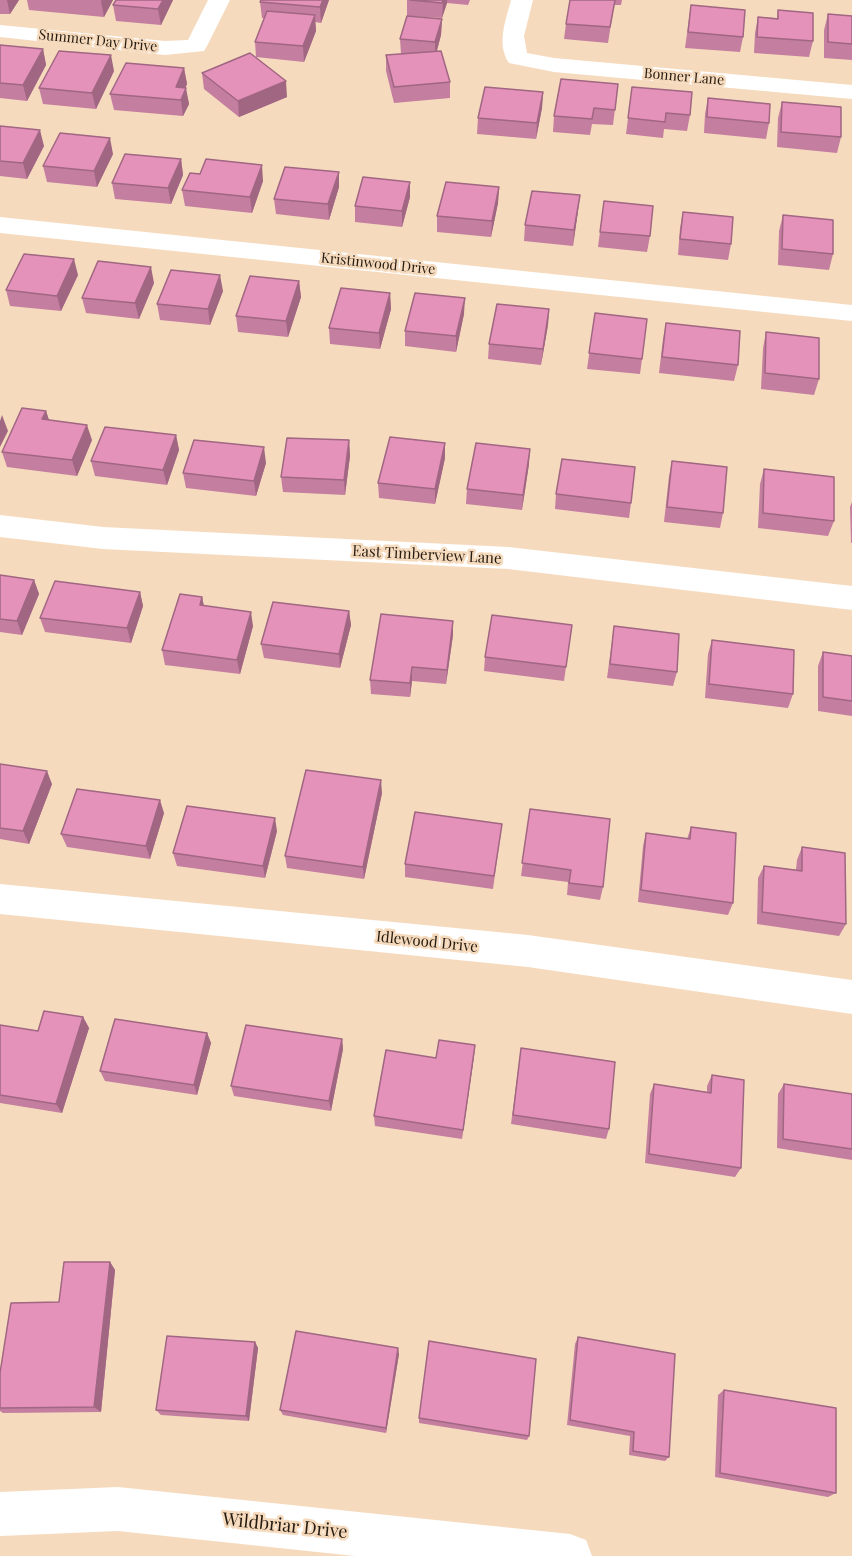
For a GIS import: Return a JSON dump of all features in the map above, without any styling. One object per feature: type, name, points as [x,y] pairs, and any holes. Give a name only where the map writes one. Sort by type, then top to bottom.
[{"type":"street","name":"Summer Day Drive","points":[[0,31],[165,48],[196,46],[219,0]]},
{"type":"street","name":"Bonner Lane","points":[[522,0],[513,36],[517,58],[554,65],[852,92]]},
{"type":"street","name":"Kristinwood Drive","points":[[0,225],[852,313]]},
{"type":"street","name":"East Timberview Lane","points":[[0,526],[103,538],[508,558],[852,598]]},
{"type":"street","name":"Idlewood Drive","points":[[0,899],[528,951],[852,997]]},
{"type":"street","name":"Wildbriar Drive","points":[[0,1514],[118,1509],[570,1556]]},
{"type":"building","points":[[116,0],[163,0],[158,9],[113,5]]},
{"type":"building","points":[[261,0],[323,0],[320,7],[260,2]]},
{"type":"building","points":[[410,0],[443,0],[442,3]]},
{"type":"building","points":[[570,0],[615,0],[610,27],[566,24]]},
{"type":"building","points":[[691,5],[745,10],[743,37],[688,32]]},
{"type":"building","points":[[778,10],[813,13],[813,41],[757,37],[758,17],[778,19]]},
{"type":"building","points":[[267,11],[315,15],[303,46],[255,42]]},
{"type":"building","points":[[828,14],[852,16],[852,44],[828,42]]},
{"type":"building","points":[[407,16],[442,19],[435,42],[400,39]]},
{"type":"building","points":[[0,45],[43,49],[23,85],[0,83]]},
{"type":"building","points":[[59,51],[111,55],[92,93],[39,88]]},
{"type":"building","points":[[441,51],[450,82],[394,87],[386,55]]},
{"type":"building","points":[[250,53],[286,81],[238,101],[202,73]]},
{"type":"building","points":[[126,63],[184,68],[176,87],[186,88],[181,100],[110,94]]},
{"type":"building","points":[[561,79],[618,84],[615,110],[594,108],[592,119],[554,116]]},
{"type":"building","points":[[485,87],[543,92],[537,123],[478,118]]},
{"type":"building","points":[[632,87],[692,92],[690,115],[666,113],[665,122],[628,118]]},
{"type":"building","points":[[708,98],[770,104],[769,123],[707,117]]},
{"type":"building","points":[[782,102],[841,107],[841,137],[781,132]]},
{"type":"building","points":[[0,126],[40,130],[23,163],[0,161]]},
{"type":"building","points":[[60,133],[110,138],[94,171],[43,166]]},
{"type":"building","points":[[125,154],[181,159],[168,188],[112,183]]},
{"type":"building","points":[[206,159],[262,165],[250,197],[182,190],[190,173],[200,174]]},
{"type":"building","points":[[285,167],[339,172],[328,204],[274,199]]},
{"type":"building","points":[[363,177],[410,182],[402,211],[355,206]]},
{"type":"building","points":[[446,182],[499,187],[492,221],[437,216]]},
{"type":"building","points":[[532,191],[580,195],[574,230],[525,225]]},
{"type":"building","points":[[604,201],[653,206],[650,236],[600,232]]},
{"type":"building","points":[[683,212],[733,217],[731,244],[680,239]]},
{"type":"building","points":[[783,215],[833,220],[833,254],[782,249]]},
{"type":"building","points":[[24,254],[74,259],[57,296],[6,290]]},
{"type":"building","points":[[98,261],[151,267],[135,303],[82,298]]},
{"type":"building","points":[[171,270],[220,275],[208,309],[157,304]]},
{"type":"building","points":[[250,276],[299,281],[286,321],[236,316]]},
{"type":"building","points":[[341,288],[390,293],[379,333],[329,328]]},
{"type":"building","points":[[415,293],[465,298],[456,336],[405,331]]},
{"type":"building","points":[[497,304],[549,309],[543,349],[489,344]]},
{"type":"building","points":[[595,313],[647,319],[642,359],[589,353]]},
{"type":"building","points":[[666,323],[740,331],[738,365],[662,357]]},
{"type":"building","points":[[766,332],[819,338],[819,379],[765,373]]},
{"type":"building","points":[[22,408],[46,411],[42,419],[87,425],[72,460],[2,452]]},
{"type":"building","points":[[105,427],[176,435],[163,470],[91,461]]},
{"type":"building","points":[[390,437],[445,443],[435,489],[378,483]]},
{"type":"building","points":[[287,438],[349,440],[344,480],[281,477]]},
{"type":"building","points":[[194,440],[264,447],[254,481],[183,473]]},
{"type":"building","points":[[476,443],[530,449],[523,495],[467,489]]},
{"type":"building","points":[[562,459],[635,467],[631,503],[556,494]]},
{"type":"building","points":[[672,461],[727,467],[723,513],[667,507]]},
{"type":"building","points":[[764,469],[834,477],[834,521],[763,513]]},
{"type":"building","points":[[0,575],[34,580],[17,621],[0,619]]},
{"type":"building","points":[[55,581],[140,592],[127,628],[40,618]]},
{"type":"building","points":[[180,594],[202,597],[200,605],[251,612],[237,660],[162,650]]},
{"type":"building","points":[[273,602],[349,611],[339,654],[261,644]]},
{"type":"building","points":[[381,614],[453,621],[447,670],[412,667],[410,683],[370,680]]},
{"type":"building","points":[[492,615],[572,625],[566,667],[485,657]]},
{"type":"building","points":[[614,626],[679,634],[677,672],[610,664]]},
{"type":"building","points":[[712,640],[794,650],[793,694],[709,684]]},
{"type":"building","points":[[823,652],[852,656],[852,701],[823,697]]},
{"type":"building","points":[[0,764],[47,771],[23,831],[0,828]]},
{"type":"building","points":[[306,770],[381,780],[363,867],[285,856]]},
{"type":"building","points":[[77,789],[160,800],[146,846],[61,834]]},
{"type":"building","points":[[187,806],[275,818],[263,866],[173,853]]},
{"type":"building","points":[[530,809],[610,819],[603,887],[569,883],[571,870],[522,863]]},
{"type":"building","points":[[415,812],[502,824],[494,876],[405,864]]},
{"type":"building","points":[[691,827],[736,833],[733,903],[641,890],[646,833],[690,839]]},
{"type":"building","points":[[802,847],[845,853],[846,924],[762,912],[764,866],[802,871]]},
{"type":"building","points":[[44,1011],[83,1017],[56,1104],[0,1095],[0,1025],[38,1031]]},
{"type":"building","points":[[115,1019],[207,1033],[194,1085],[100,1071]]},
{"type":"building","points":[[246,1025],[342,1039],[329,1101],[231,1086]]},
{"type":"building","points":[[439,1040],[475,1045],[463,1130],[374,1116],[386,1050],[436,1058]]},
{"type":"building","points":[[521,1048],[615,1062],[609,1129],[513,1115]]},
{"type":"building","points":[[712,1075],[744,1080],[741,1168],[649,1154],[654,1084],[711,1093]]},
{"type":"building","points":[[784,1084],[852,1094],[852,1149],[783,1139]]},
{"type":"building","points":[[64,1262],[110,1262],[94,1407],[0,1408],[0,1373],[11,1303],[59,1302]]},
{"type":"building","points":[[296,1331],[398,1348],[386,1428],[280,1410]]},
{"type":"building","points":[[167,1336],[255,1342],[246,1416],[156,1410]]},
{"type":"building","points":[[578,1337],[675,1354],[669,1457],[633,1451],[634,1432],[570,1420]]},
{"type":"building","points":[[429,1341],[536,1359],[529,1436],[419,1418]]},
{"type":"building","points":[[724,1390],[836,1408],[836,1493],[720,1473]]}]
